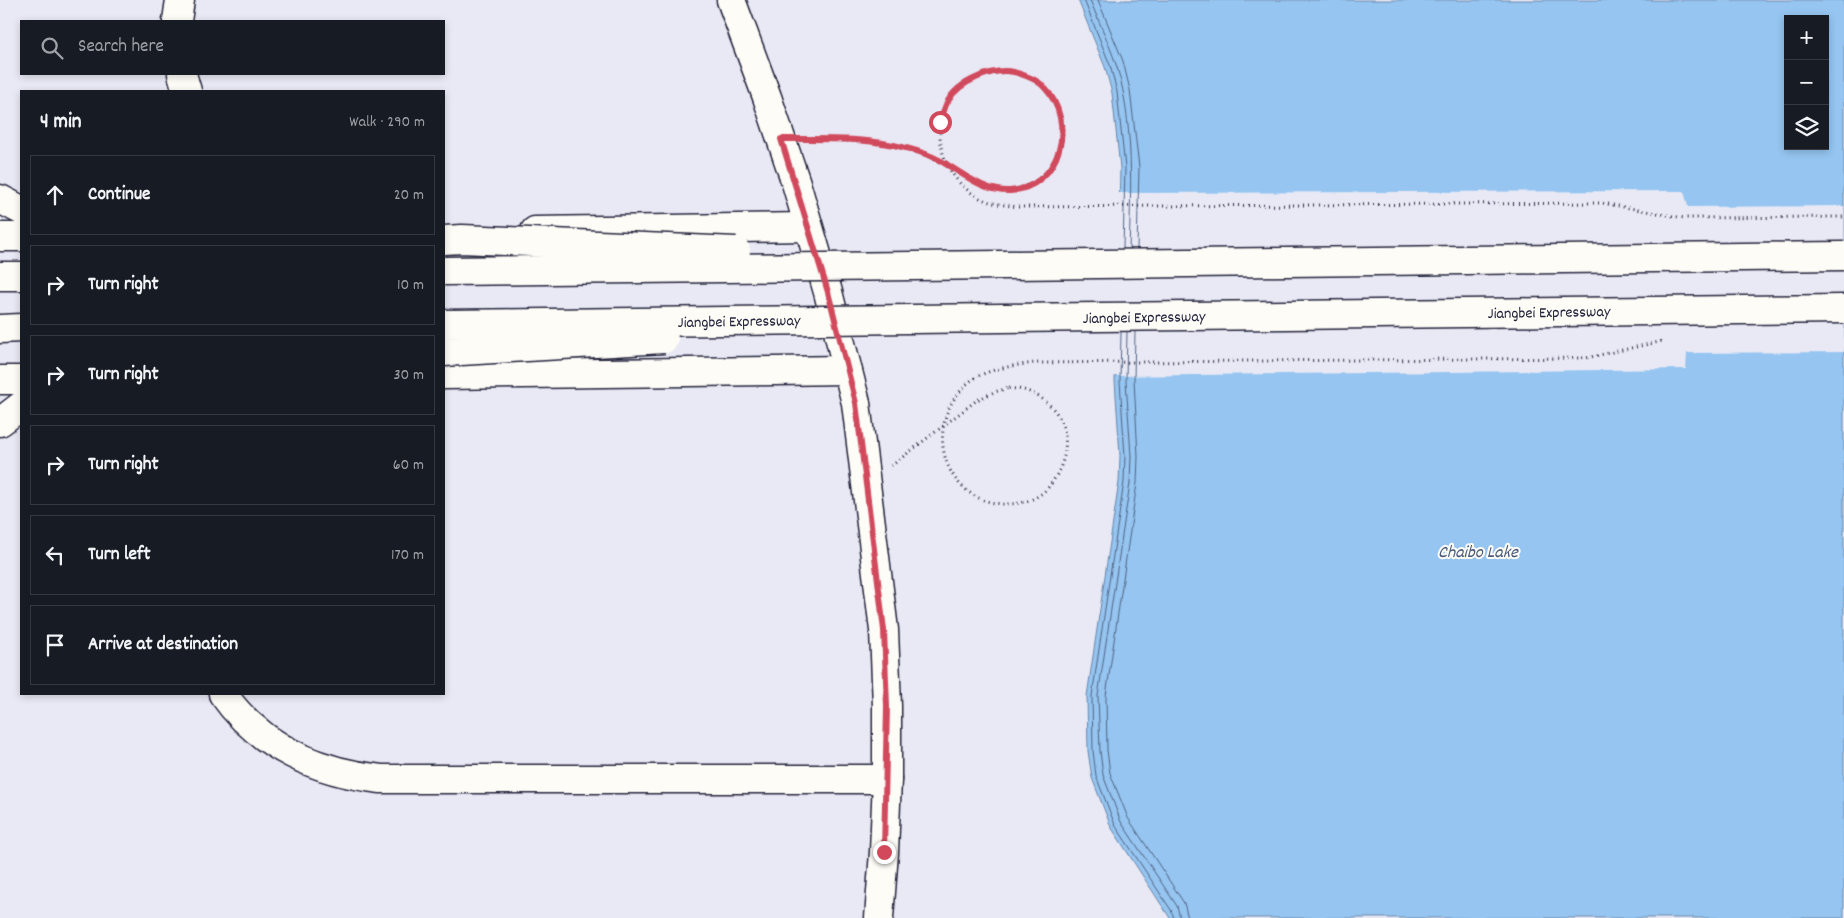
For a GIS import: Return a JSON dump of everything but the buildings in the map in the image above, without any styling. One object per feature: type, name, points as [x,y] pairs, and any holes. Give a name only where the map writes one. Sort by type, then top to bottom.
[{"type":"main road","points":[[177,20],[180,0]]},
{"type":"main road","points":[[731,0],[781,139],[828,292],[856,403],[884,630],[887,706],[886,779],[884,852],[879,918]]},
{"type":"main road","points":[[182,75],[187,90]]},
{"type":"main road","points":[[0,199],[20,209]]},
{"type":"main road","points":[[445,232],[808,227]]},
{"type":"main road","points":[[0,237],[20,237]]},
{"type":"main road","points":[[445,240],[462,239],[1052,264]]},
{"type":"main road","points":[[445,271],[1844,256]]},
{"type":"main road","points":[[0,276],[20,276]]},
{"type":"main road","name":"Jiangbei Expressway","points":[[445,324],[1844,309]]},
{"type":"main road","points":[[445,352],[1036,317]]},
{"type":"main road","points":[[0,329],[20,328]]},
{"type":"main road","points":[[445,374],[848,370]]},
{"type":"main road","points":[[0,380],[20,380]]},
{"type":"main road","points":[[0,422],[20,407]]},
{"type":"main road","points":[[224,695],[243,718],[282,749],[305,761],[355,776],[382,779],[886,779]]},
{"type":"path","points":[[781,139],[872,142],[904,147],[926,154],[988,188],[1010,191],[1027,186],[1044,176],[1054,162],[1062,142],[1062,123],[1057,105],[1044,86],[1032,78],[1012,72],[980,75],[959,87],[948,100],[940,122],[943,158],[951,174],[962,186],[978,198],[994,203],[1018,207],[1602,203],[1684,218],[1844,217]]},
{"type":"path","points":[[866,484],[977,400],[994,392],[1009,388],[1026,390],[1042,398],[1054,410],[1065,432],[1067,448],[1063,463],[1053,482],[1043,493],[1022,504],[996,504],[979,499],[965,489],[951,474],[944,455],[942,436],[945,417],[953,400],[967,384],[982,374],[1012,366],[1035,363],[1586,358],[1667,340]]},
{"type":"water","name":"Chaibo Lake","points":[[1078,0],[1844,0],[1844,918],[1170,918],[1111,827],[1092,778],[1088,751],[1087,696],[1119,482],[1120,456],[1115,381],[1120,168],[1112,93],[1105,67]]},
{"type":"pier","points":[[1684,191],[1688,207],[1844,206],[1844,352],[1687,353],[1686,369],[1113,376],[1117,193]]},
{"type":"route","points":[[884,852],[887,706],[884,630],[856,403],[828,292],[781,139],[872,142],[904,147],[943,162],[988,188],[1010,191],[1027,186],[1044,176],[1054,162],[1062,142],[1062,123],[1057,105],[1044,86],[1032,78],[1012,72],[980,75],[959,87],[948,100],[940,122]]}]
